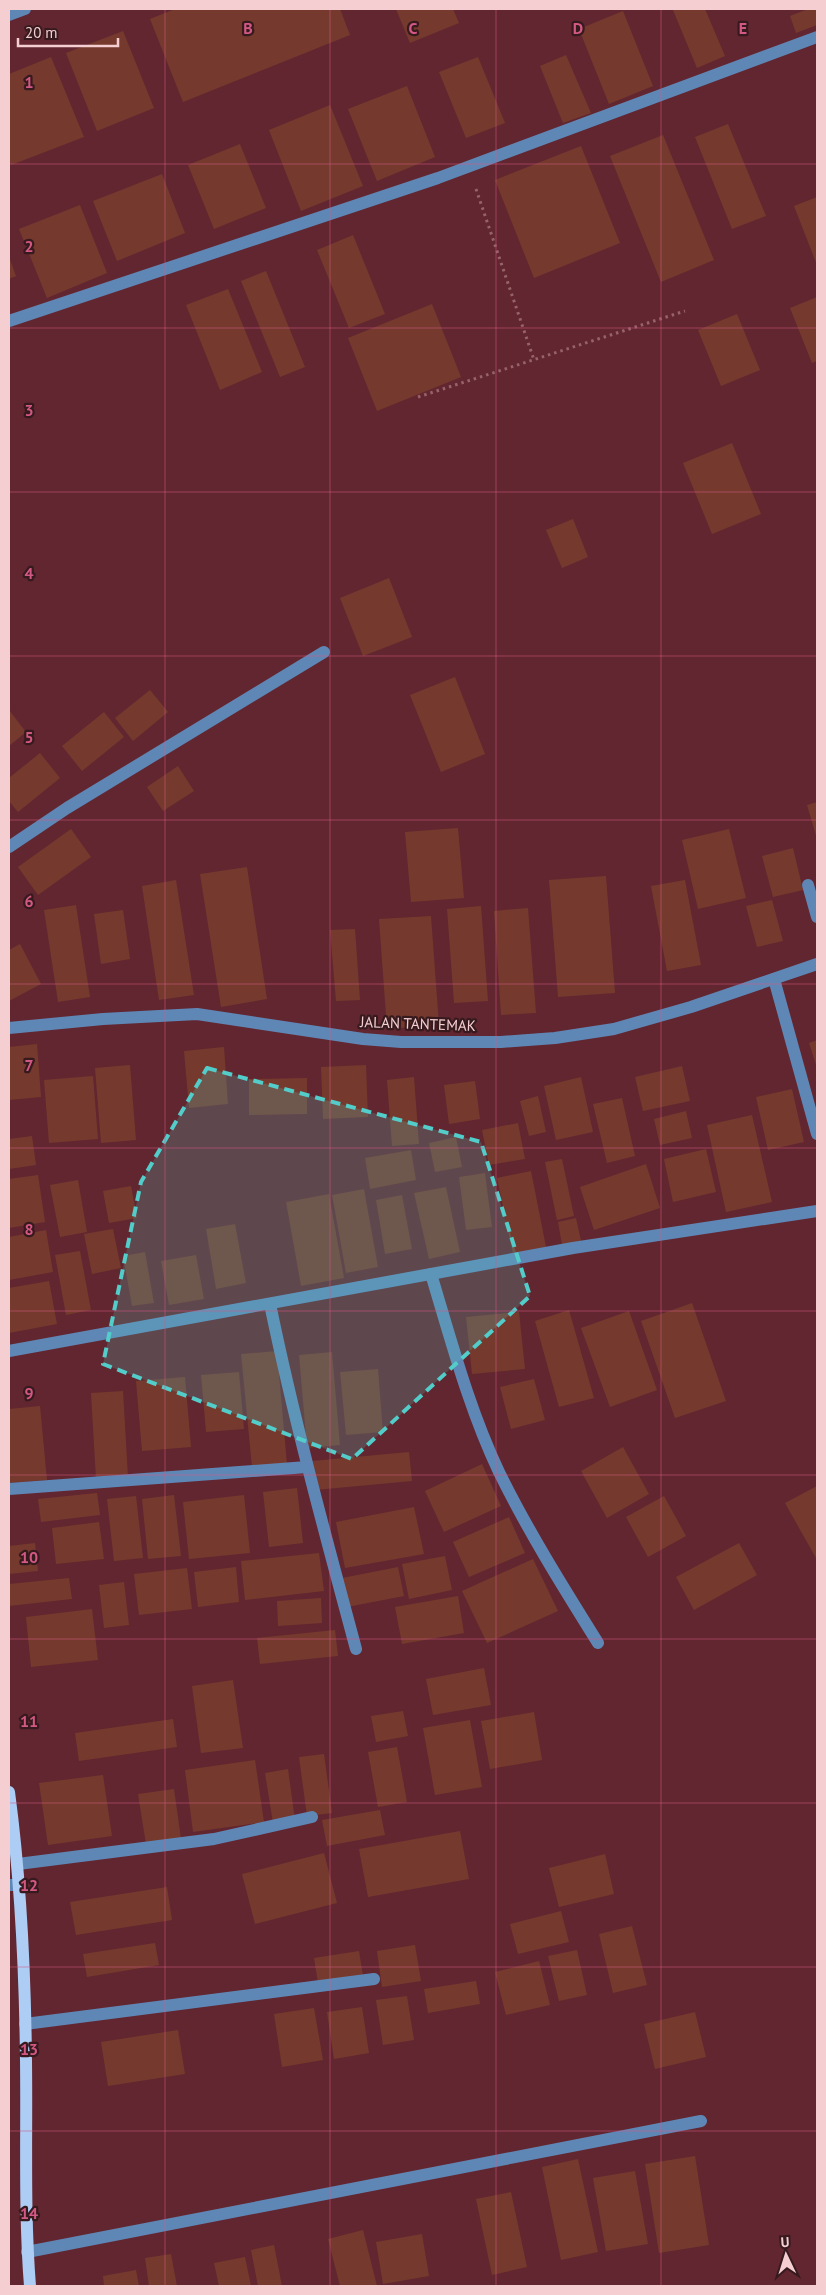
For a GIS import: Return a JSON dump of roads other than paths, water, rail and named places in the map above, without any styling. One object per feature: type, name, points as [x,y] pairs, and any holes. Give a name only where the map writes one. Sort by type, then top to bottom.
[{"type":"main road","points":[[9,1792],[18,1864],[14,1885],[25,2024],[27,2252],[30,2286]]},
{"type":"street","points":[[9,15],[25,9]]},
{"type":"street","points":[[9,321],[469,166],[817,37]]},
{"type":"street","points":[[9,847],[83,798],[324,652]]},
{"type":"street","points":[[808,886],[817,917]]},
{"type":"street","name":"JALAN TANTEMAK","points":[[9,1028],[103,1019],[197,1014],[363,1039],[401,1042],[501,1042],[555,1038],[614,1029],[691,1007],[817,964]]},
{"type":"street","points":[[774,980],[817,1134]]},
{"type":"street","points":[[9,1351],[573,1248],[817,1211]]},
{"type":"street","points":[[431,1274],[464,1381],[498,1470],[532,1536],[598,1643]]},
{"type":"street","points":[[270,1304],[306,1467],[356,1649]]},
{"type":"street","points":[[9,1489],[306,1467]]},
{"type":"street","points":[[18,1864],[214,1838],[312,1817]]},
{"type":"street","points":[[25,2024],[374,1979]]},
{"type":"street","points":[[27,2252],[702,2121]]}]
